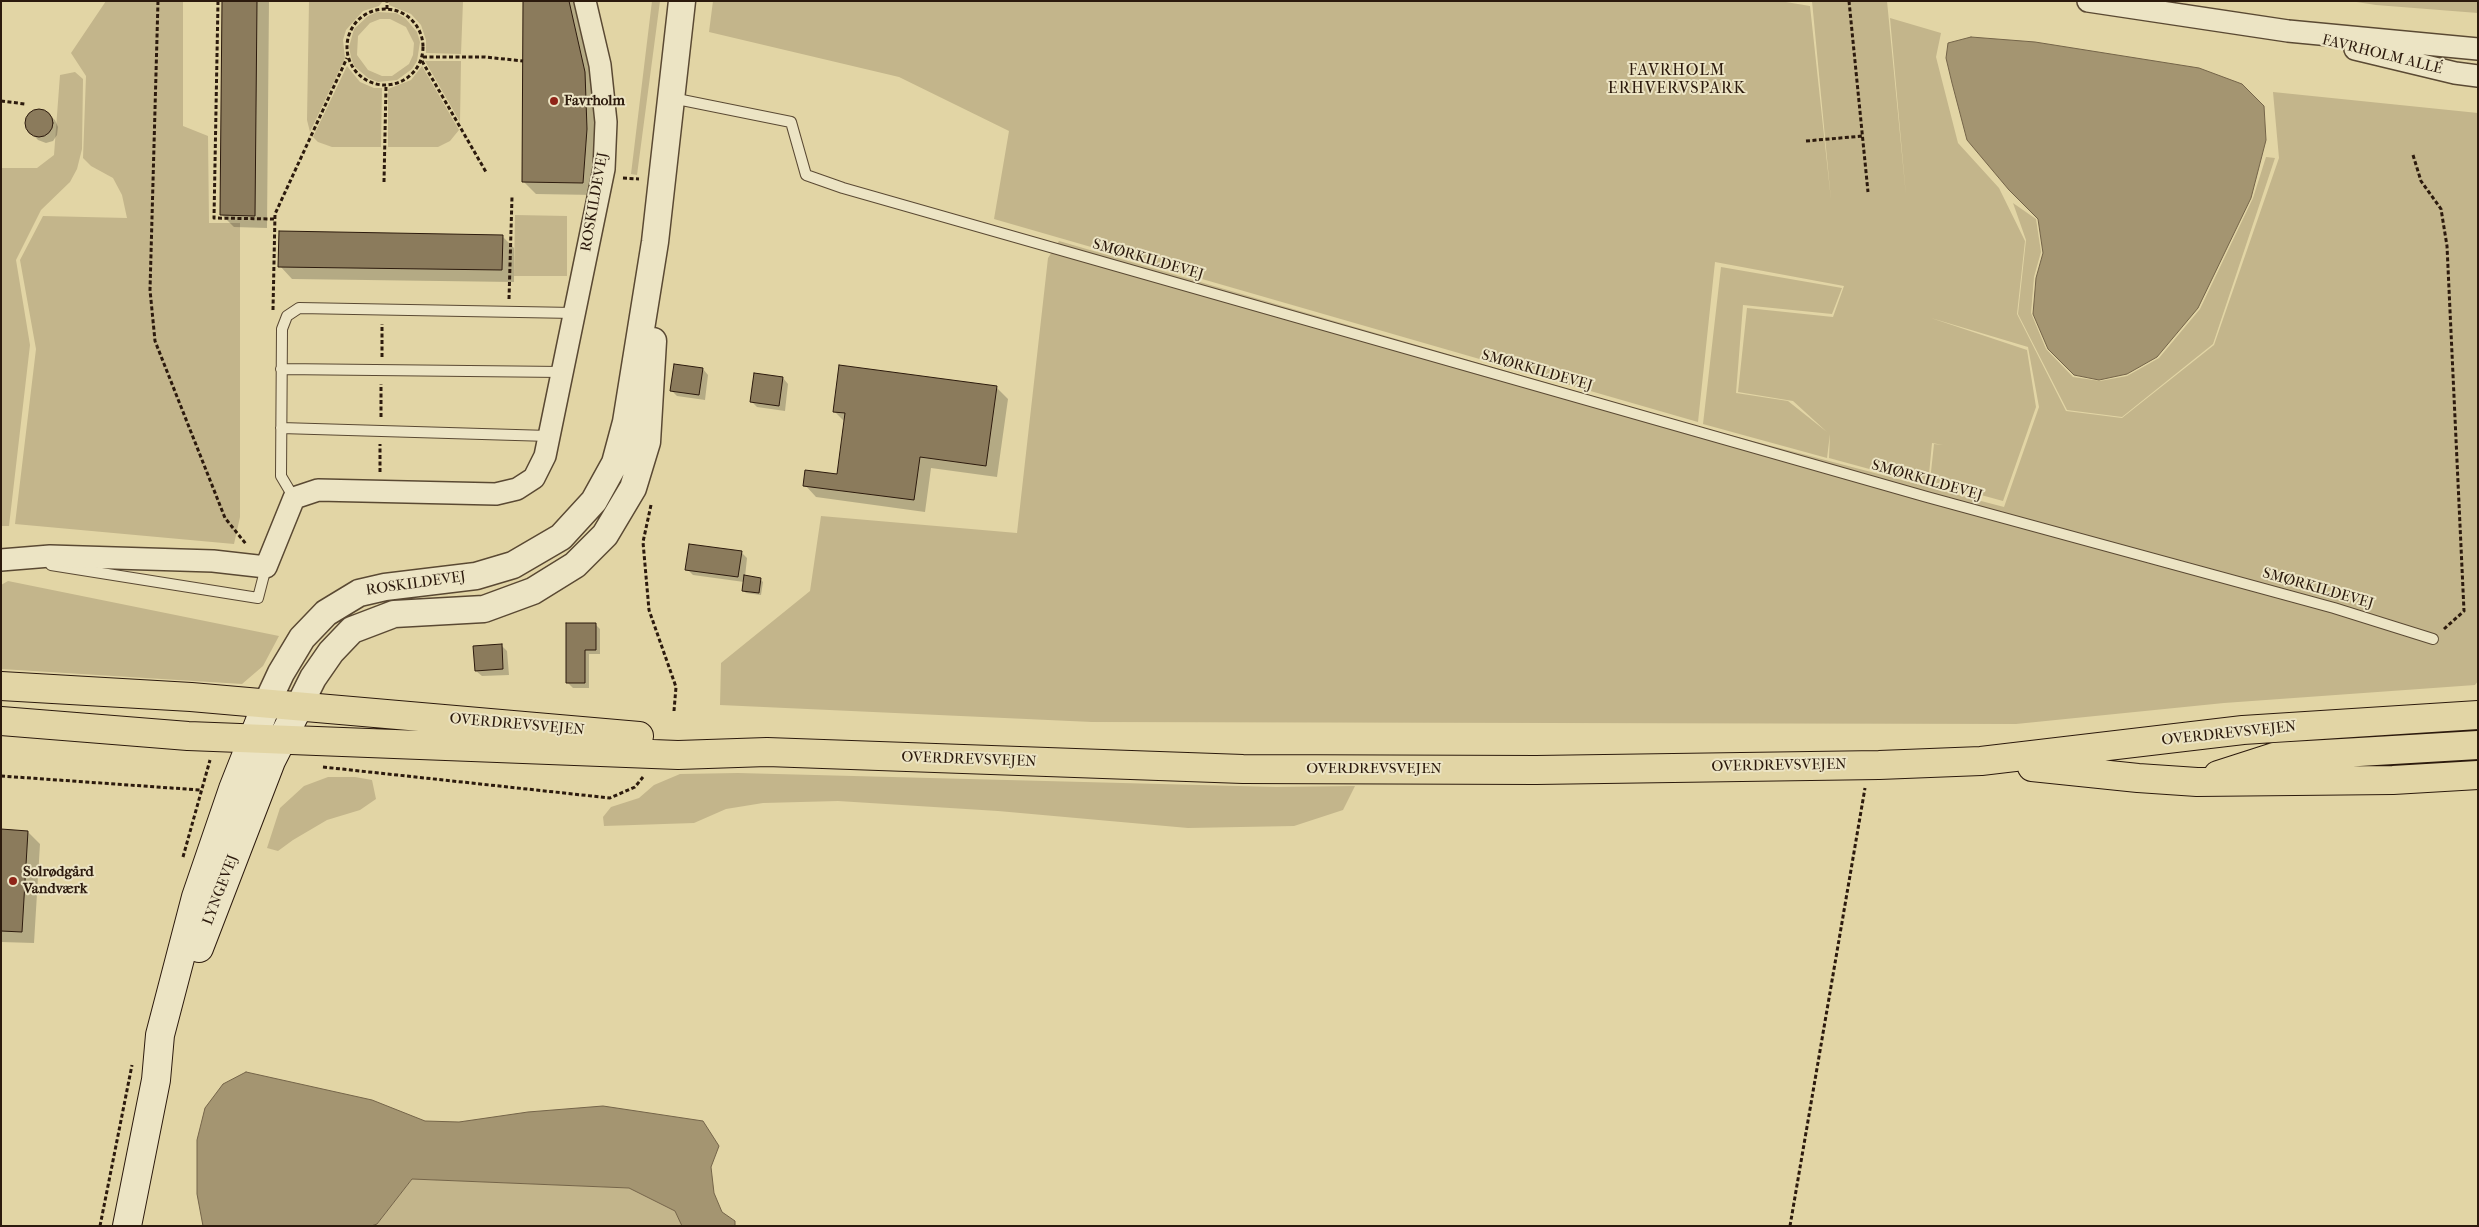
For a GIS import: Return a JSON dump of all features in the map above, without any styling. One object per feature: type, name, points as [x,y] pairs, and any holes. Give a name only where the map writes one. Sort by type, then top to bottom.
[{"type":"main road","points":[[1,686],[256,732]]},
{"type":"main road","points":[[1,707],[256,732]]},
{"type":"main road","name":"OVERDREVSVEJEN","points":[[290,724],[678,755],[767,752],[1008,762],[1253,769],[1536,770],[1869,765],[1981,761],[2243,730],[2478,715]]},
{"type":"main road","points":[[1,721],[256,732],[290,724]]},
{"type":"main road","name":"OVERDREVSVEJEN","points":[[256,732],[290,724],[486,731],[554,728],[681,740],[767,752]]},
{"type":"main road","name":"LYNGEVEJ","points":[[156,1080],[222,884],[271,761],[290,724]]},
{"type":"main road","name":"LYNGEVEJ","points":[[127,1226],[156,1080],[160,1035],[196,897],[256,732]]},
{"type":"main road","points":[[2197,782],[2270,758],[2478,745]]},
{"type":"main road","name":"OVERDREVSVEJEN","points":[[1981,761],[2138,778],[2197,782],[2393,780],[2478,774]]},
{"type":"street","name":"ROSKILDEVEJ","points":[[294,498],[318,490],[496,494],[518,489],[534,478],[545,456],[602,177],[606,122],[600,65],[585,1]]},
{"type":"street","name":"ROSKILDEVEJ","points":[[256,732],[281,673],[302,638],[326,613],[359,593],[385,587],[476,576],[518,580],[575,566],[605,535],[633,488],[647,442],[652,386],[655,242],[682,1]]},
{"type":"street","name":"FAVRHOLM ALLÉ","points":[[2088,1],[2288,31],[2478,49]]},
{"type":"street","name":"FAVRHOLM ALLÉ","points":[[2288,31],[2400,60],[2478,76]]},
{"type":"street","points":[[5,559],[50,556],[194,561],[266,568],[294,498]]},
{"type":"street","name":"ROSKILDEVEJ","points":[[290,724],[313,678],[331,652],[352,630],[394,614],[484,609],[518,580]]},
{"type":"lane","name":"SMØRKILDEVEJ","points":[[670,98],[791,122],[806,175],[843,188],[1928,497],[2334,608],[2433,639]]},
{"type":"lane","points":[[294,498],[280,476],[282,329],[287,316],[299,308],[574,313]]},
{"type":"lane","points":[[281,369],[562,372]]},
{"type":"lane","points":[[281,428],[549,436]]},
{"type":"lane","points":[[5,559],[258,598],[266,568]]},
{"type":"path","points":[[158,1],[150,290],[155,341],[225,518],[266,568]]},
{"type":"path","points":[[218,1],[214,218],[275,219]]},
{"type":"path","points":[[387,1],[387,9]]},
{"type":"path","points":[[1849,1],[1868,192]]},
{"type":"path","points":[[422,59],[413,73],[401,82],[386,86],[373,84],[362,78],[353,69],[347,58],[348,33],[354,22],[364,14],[375,9],[387,9],[403,13],[416,23],[422,38],[422,59],[486,172]]},
{"type":"path","points":[[422,59],[484,57],[522,61]]},
{"type":"path","points":[[275,214],[347,58]]},
{"type":"path","points":[[384,182],[386,86]]},
{"type":"path","points":[[1,101],[25,104]]},
{"type":"path","points":[[1806,141],[1863,136]]},
{"type":"path","points":[[2413,155],[2421,181],[2441,209],[2447,246],[2464,612],[2433,639]]},
{"type":"path","points":[[602,177],[661,180]]},
{"type":"path","points":[[509,312],[512,197]]},
{"type":"path","points":[[380,490],[382,310]]},
{"type":"path","points":[[208,761],[256,732]]},
{"type":"path","points":[[1790,1226],[1869,765]]},
{"type":"path","points":[[320,766],[610,798],[635,787],[644,775]]},
{"type":"path","points":[[1,776],[200,790]]},
{"type":"shaded area","points":[[106,1],[183,1],[183,126],[208,136],[209,223],[240,223],[240,517],[234,544],[15,524],[36,349],[20,260],[43,216],[127,218],[122,195],[113,178],[91,166],[83,158],[86,76],[71,53]]},
{"type":"shaded area","points":[[309,1],[383,1],[379,6],[363,11],[346,30],[343,40],[345,58],[310,132],[307,120]]},
{"type":"shaded area","points":[[389,1],[463,1],[461,54],[426,53],[426,40],[421,25],[411,14],[389,5]]},
{"type":"shaded area","points":[[652,1],[660,1],[637,175],[631,174]]},
{"type":"shaded area","points":[[713,1],[1780,1],[1810,6],[1831,200],[1812,1],[1887,1],[1906,196],[1890,18],[1941,33],[1936,57],[1958,143],[1999,188],[2025,241],[2017,314],[2066,411],[2122,418],[2214,345],[2279,158],[2273,92],[2478,113],[2478,681],[2475,685],[2224,703],[2016,724],[1092,722],[720,705],[721,663],[810,591],[821,516],[1017,533],[1048,258],[1059,241],[1696,426],[2004,507],[2039,407],[2028,347],[1931,318],[2027,350],[2036,407],[2003,501],[1930,481],[1934,444],[1943,445],[1932,443],[1928,485],[1829,458],[1830,434],[1827,458],[1703,424],[1721,267],[1842,288],[1832,314],[1743,305],[1736,393],[1788,401],[1827,432],[1793,401],[1738,392],[1747,308],[1833,317],[1844,286],[1715,262],[1698,422],[994,219],[1009,131],[899,77],[709,32]]},
{"type":"shaded area","points":[[2350,1],[2478,1],[2478,13],[2376,5]]},
{"type":"shaded area","points":[[377,12],[396,13],[405,18],[417,32],[420,42],[417,61],[412,69],[397,80],[378,82],[368,78],[354,66],[349,47],[354,29],[368,16]],"holes":[[[380,19],[390,19],[406,27],[414,43],[413,55],[409,64],[392,76],[382,76],[368,70],[357,55],[358,36],[370,23]]]},
{"type":"shaded area","points":[[1971,37],[2035,42],[2199,68],[2242,84],[2264,106],[2266,140],[2251,198],[2198,308],[2157,357],[2127,374],[2099,380],[2074,375],[2048,349],[2033,314],[2036,278],[2043,253],[2038,219],[2009,190],[1967,140],[1952,83],[1946,58],[1948,43]]},
{"type":"shaded area","points":[[425,61],[461,61],[460,122]]},
{"type":"shaded area","points":[[347,66],[360,82],[374,88],[382,88],[381,147],[332,147],[318,142],[313,137]]},
{"type":"shaded area","points":[[422,66],[459,130],[450,141],[438,147],[388,147],[388,89],[411,80]]},
{"type":"shaded area","points":[[75,72],[83,79],[82,149],[77,169],[70,182],[41,210],[16,260],[30,345],[9,526],[1,526],[1,168],[37,168],[54,155],[60,75]]},
{"type":"shaded area","points":[[2266,157],[2275,158],[2213,344],[2122,417],[2067,410],[2018,314],[2026,240],[2013,203],[2036,219],[2041,252],[2034,277],[2031,313],[2046,349],[2073,377],[2100,381],[2127,376],[2159,358],[2200,309],[2253,198]]},
{"type":"shaded area","points":[[515,215],[567,216],[567,276],[514,276]]},
{"type":"shaded area","points":[[8,581],[279,636],[263,666],[242,684],[1,669],[1,585]]},
{"type":"shaded area","points":[[738,773],[1276,787],[1355,786],[1343,810],[1294,826],[1188,828],[998,811],[838,801],[763,803],[726,809],[694,823],[604,826],[603,817],[611,807],[639,798],[654,785],[680,774]]},
{"type":"shaded area","points":[[328,777],[355,777],[372,780],[376,799],[360,810],[327,820],[278,851],[267,848],[280,808],[304,786]]},
{"type":"shaded area","points":[[246,1072],[372,1100],[425,1121],[459,1122],[528,1112],[603,1106],[703,1121],[719,1146],[711,1167],[714,1193],[722,1212],[735,1221],[735,1226],[682,1226],[675,1211],[629,1188],[412,1179],[377,1224],[371,1226],[203,1226],[197,1194],[197,1140],[205,1108],[223,1084]]},
{"type":"shaded area","points":[[412,1179],[629,1188],[675,1211],[682,1226],[371,1226],[377,1224]]},
{"type":"building","points":[[222,1],[257,1],[255,216],[220,215]]},
{"type":"building","name":"Favrholm","points":[[523,1],[569,1],[585,72],[587,129],[583,183],[522,182]]},
{"type":"building","points":[[39,109],[49,113],[53,123],[49,133],[39,137],[29,133],[25,123],[29,113]]},
{"type":"building","points":[[279,231],[503,235],[502,270],[278,267]]},
{"type":"building","points":[[674,364],[703,368],[699,395],[670,391]]},
{"type":"building","points":[[839,365],[997,386],[986,466],[920,457],[914,500],[803,486],[805,470],[837,474],[845,413],[833,412]]},
{"type":"building","points":[[754,373],[783,377],[779,406],[750,402]]},
{"type":"building","points":[[689,544],[742,551],[738,577],[685,570]]},
{"type":"building","points":[[744,575],[761,578],[759,593],[742,591]]},
{"type":"building","points":[[566,623],[596,623],[596,650],[585,650],[585,683],[566,683]]},
{"type":"building","points":[[502,644],[503,669],[475,671],[473,646]]},
{"type":"building","name":"Solrødgård Vandværk","points":[[1,829],[28,831],[22,932],[1,931]]},
{"type":"place","name":"Favrholm","points":[[554,101]]},
{"type":"place","name":"Solrødgård Vandværk","points":[[13,881]]},
{"type":"district","name":"FAVRHOLM ERHVERVSPARK","points":[[1677,80]]}]
